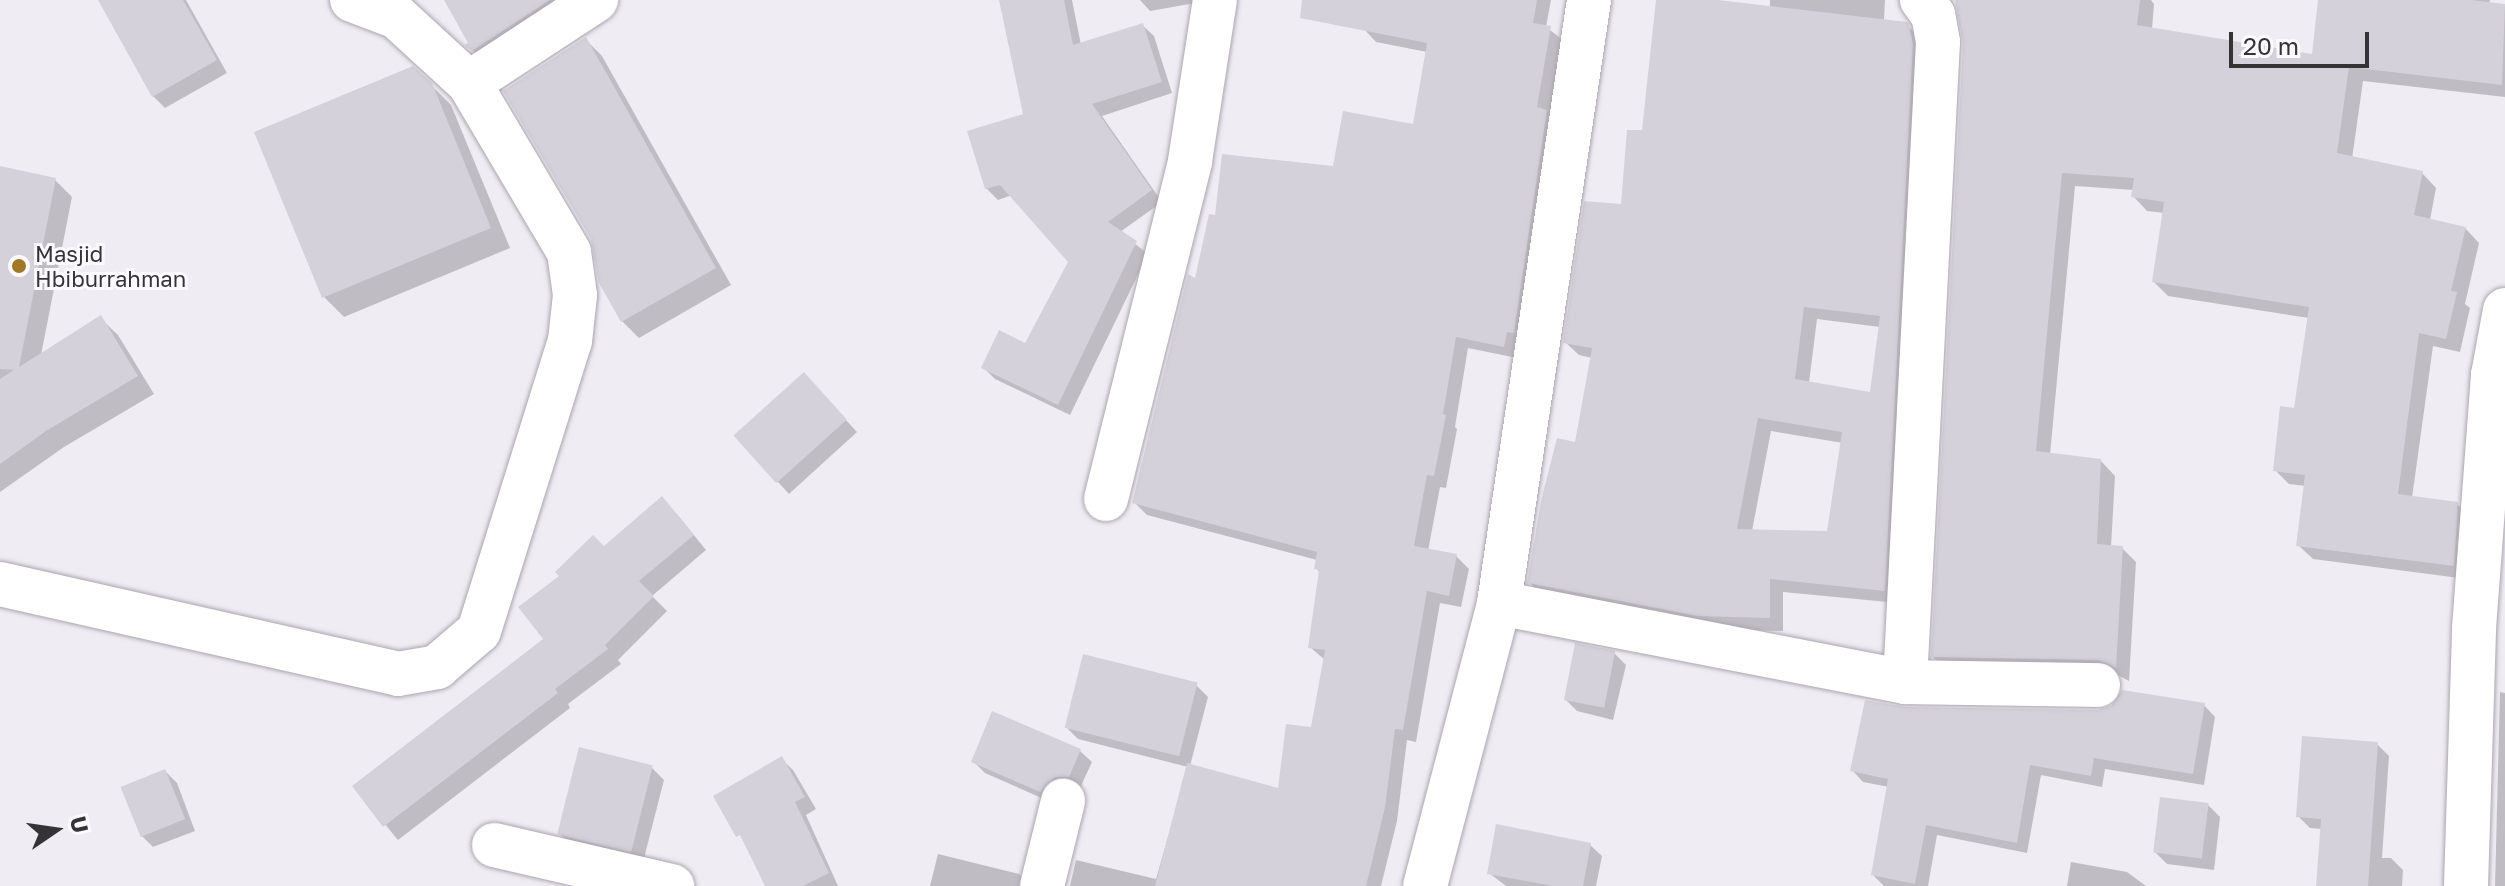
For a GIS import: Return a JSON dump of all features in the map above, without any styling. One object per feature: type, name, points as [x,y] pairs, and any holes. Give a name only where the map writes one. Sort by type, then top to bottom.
[{"type":"street","points":[[469,83],[596,0]]},
{"type":"street","points":[[1106,499],[1190,161],[1215,0]]},
{"type":"street","points":[[1425,886],[1499,603],[1589,0]]},
{"type":"street","points":[[1905,682],[1938,42],[1933,15],[1922,0]]},
{"type":"street","points":[[0,584],[398,674],[437,667],[479,631],[570,341],[575,295],[569,252],[469,83],[397,17],[350,1]]},
{"type":"street","points":[[2466,886],[2489,629],[2493,375],[2505,310]]},
{"type":"street","points":[[1499,603],[1905,682],[2098,685]]},
{"type":"street","points":[[1042,886],[1063,801]]},
{"type":"street","points":[[494,845],[672,886]]},
{"type":"building","points":[[98,0],[183,0],[217,60],[152,97]]},
{"type":"building","points":[[444,0],[550,0],[472,51],[464,45],[468,43]]},
{"type":"building","points":[[999,0],[1064,0],[1073,45],[1143,23],[1162,82],[1092,104],[1152,190],[1108,222],[1137,241],[1058,405],[981,368],[999,330],[1025,343],[1068,262],[1000,185],[985,189],[967,131],[1023,114]]},
{"type":"building","points":[[1302,0],[1537,0],[1533,23],[1551,26],[1537,107],[1547,110],[1514,333],[1507,332],[1504,347],[1456,337],[1434,476],[1427,475],[1414,546],[1457,554],[1449,596],[1427,591],[1403,730],[1395,729],[1385,807],[1366,886],[1155,886],[1187,763],[1278,788],[1286,724],[1311,727],[1325,650],[1308,648],[1319,570],[1314,569],[1317,552],[1132,503],[1188,274],[1195,278],[1209,214],[1215,215],[1222,154],[1333,166],[1343,111],[1413,124],[1427,43],[1300,18]]},
{"type":"building","points":[[1656,0],[1718,0],[1907,22],[1909,25],[1913,44],[1885,591],[1770,579],[1770,618],[1698,616],[1527,583],[1541,501],[1557,438],[1575,442],[1592,348],[1563,343],[1584,201],[1621,204],[1627,130],[1642,130]],"holes":[[[1804,307],[1880,316],[1870,392],[1795,379]],[[1758,418],[1842,432],[1827,531],[1737,529]]]},
{"type":"building","points":[[1955,0],[2140,0],[2137,25],[2312,54],[2318,0],[2471,0],[2505,4],[2502,85],[2349,67],[2337,153],[2423,171],[2414,215],[2466,227],[2451,291],[2457,292],[2446,339],[2419,333],[2398,494],[2458,502],[2454,566],[2296,546],[2305,475],[2273,471],[2280,406],[2294,408],[2309,307],[2152,282],[2164,202],[2131,197],[2134,178],[2062,173],[2036,451],[2101,459],[2097,544],[2123,546],[2116,668],[2098,660],[1931,657],[1963,43]]},
{"type":"building","points":[[586,37],[716,268],[621,322],[599,283],[591,239],[503,91]]},
{"type":"building","points":[[413,66],[432,83],[491,228],[322,298],[254,132]]},
{"type":"building","points":[[0,166],[56,178],[19,367],[101,315],[138,376],[46,431],[0,464],[0,379],[14,370],[0,369]]},
{"type":"building","points":[[804,372],[847,420],[776,483],[733,436]]},
{"type":"building","points":[[662,496],[694,535],[639,581],[654,596],[605,645],[608,649],[555,689],[558,693],[383,827],[352,786],[543,639],[518,607],[559,576],[555,572],[593,535],[604,546]]},
{"type":"building","points":[[1575,643],[1615,651],[1604,708],[1564,700]]},
{"type":"building","points":[[1083,654],[1197,683],[1179,756],[1065,728]]},
{"type":"building","points":[[2122,690],[2205,703],[2193,774],[2094,758],[2091,776],[2030,765],[2017,843],[1926,825],[1915,884],[1871,875],[1888,779],[1850,771],[1865,700],[1905,707],[2098,710],[2111,706]]},
{"type":"building","points":[[992,711],[1081,749],[1069,777],[1055,777],[1040,792],[971,762]]},
{"type":"building","points":[[2302,736],[2378,742],[2368,886],[2316,886],[2321,819],[2296,817]]},
{"type":"building","points":[[579,747],[653,765],[631,853],[557,834]]},
{"type":"building","points":[[782,756],[805,797],[795,802],[829,873],[803,886],[765,886],[740,835],[736,837],[713,796]]},
{"type":"building","points":[[165,769],[185,819],[141,837],[120,787]]},
{"type":"building","points":[[2160,797],[2209,803],[2202,859],[2153,853]]},
{"type":"building","points":[[1496,824],[1591,843],[1583,886],[1553,886],[1487,874]]},
{"type":"place","name":"Masjid Hbiburrahman","points":[[19,266]]}]
